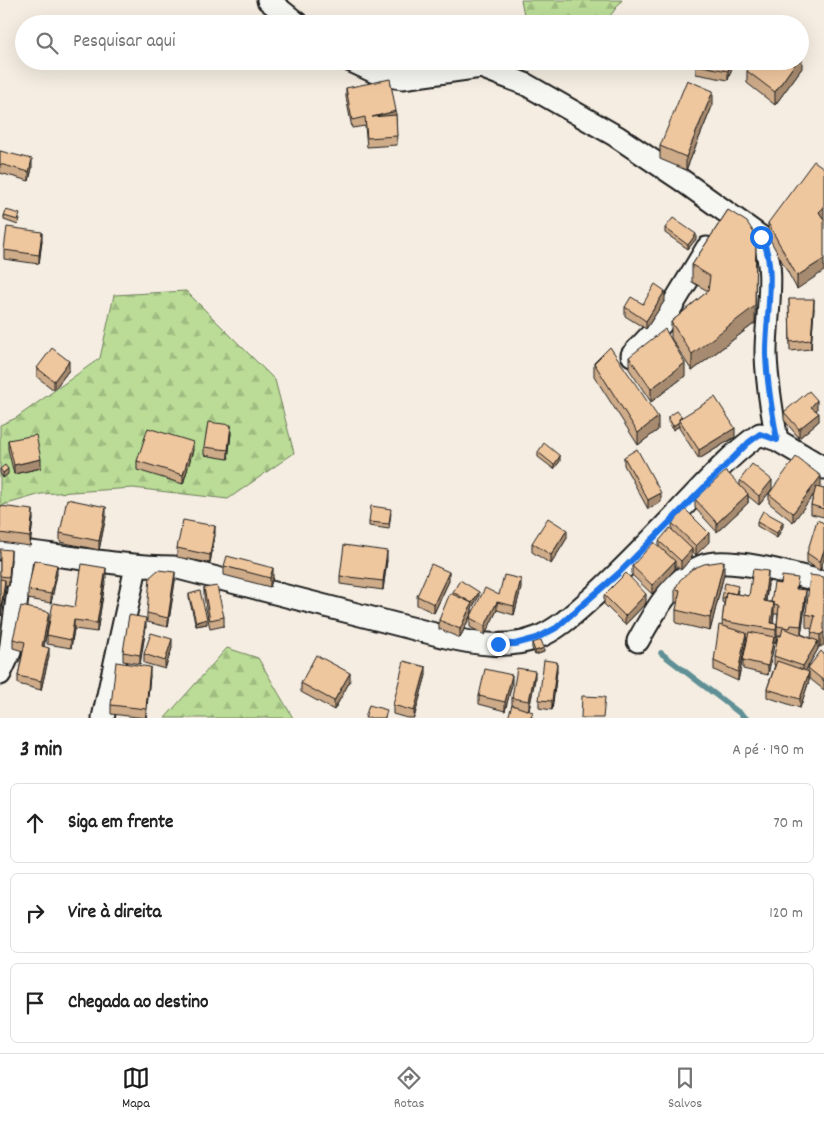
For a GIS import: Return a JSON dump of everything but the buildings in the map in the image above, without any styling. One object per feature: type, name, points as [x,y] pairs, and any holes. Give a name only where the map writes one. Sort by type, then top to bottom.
[{"type":"street","points":[[268,0],[287,15]]},
{"type":"street","points":[[370,70],[380,75],[402,78],[465,70]]},
{"type":"street","points":[[488,70],[525,84],[616,136],[761,237],[767,247],[769,302],[766,354],[768,390],[777,440]]},
{"type":"street","points":[[632,355],[661,324],[728,214]]},
{"type":"street","points":[[0,549],[136,567],[174,567],[446,638],[469,642],[515,644],[537,638],[556,628],[580,609],[619,573],[748,443],[760,434],[777,440],[824,468]]},
{"type":"street","points":[[0,674],[10,652],[23,551]]},
{"type":"street","points":[[638,641],[656,609],[683,579],[703,565],[723,562],[751,566],[824,582]]},
{"type":"street","points":[[103,718],[136,567]]},
{"type":"green space","points":[[521,0],[622,0],[611,15],[524,15]]},
{"type":"green space","points":[[186,291],[275,380],[294,453],[228,499],[133,488],[41,494],[0,506],[0,425],[16,418],[100,358],[114,295]]},
{"type":"green space","points":[[227,648],[258,658],[293,718],[165,718]]},
{"type":"waterway","points":[[661,653],[746,718]]},
{"type":"route","points":[[498,644],[515,644],[537,638],[556,628],[619,573],[712,476],[748,443],[760,434],[768,435],[777,440],[768,390],[766,354],[769,302],[767,247],[761,237]]}]
